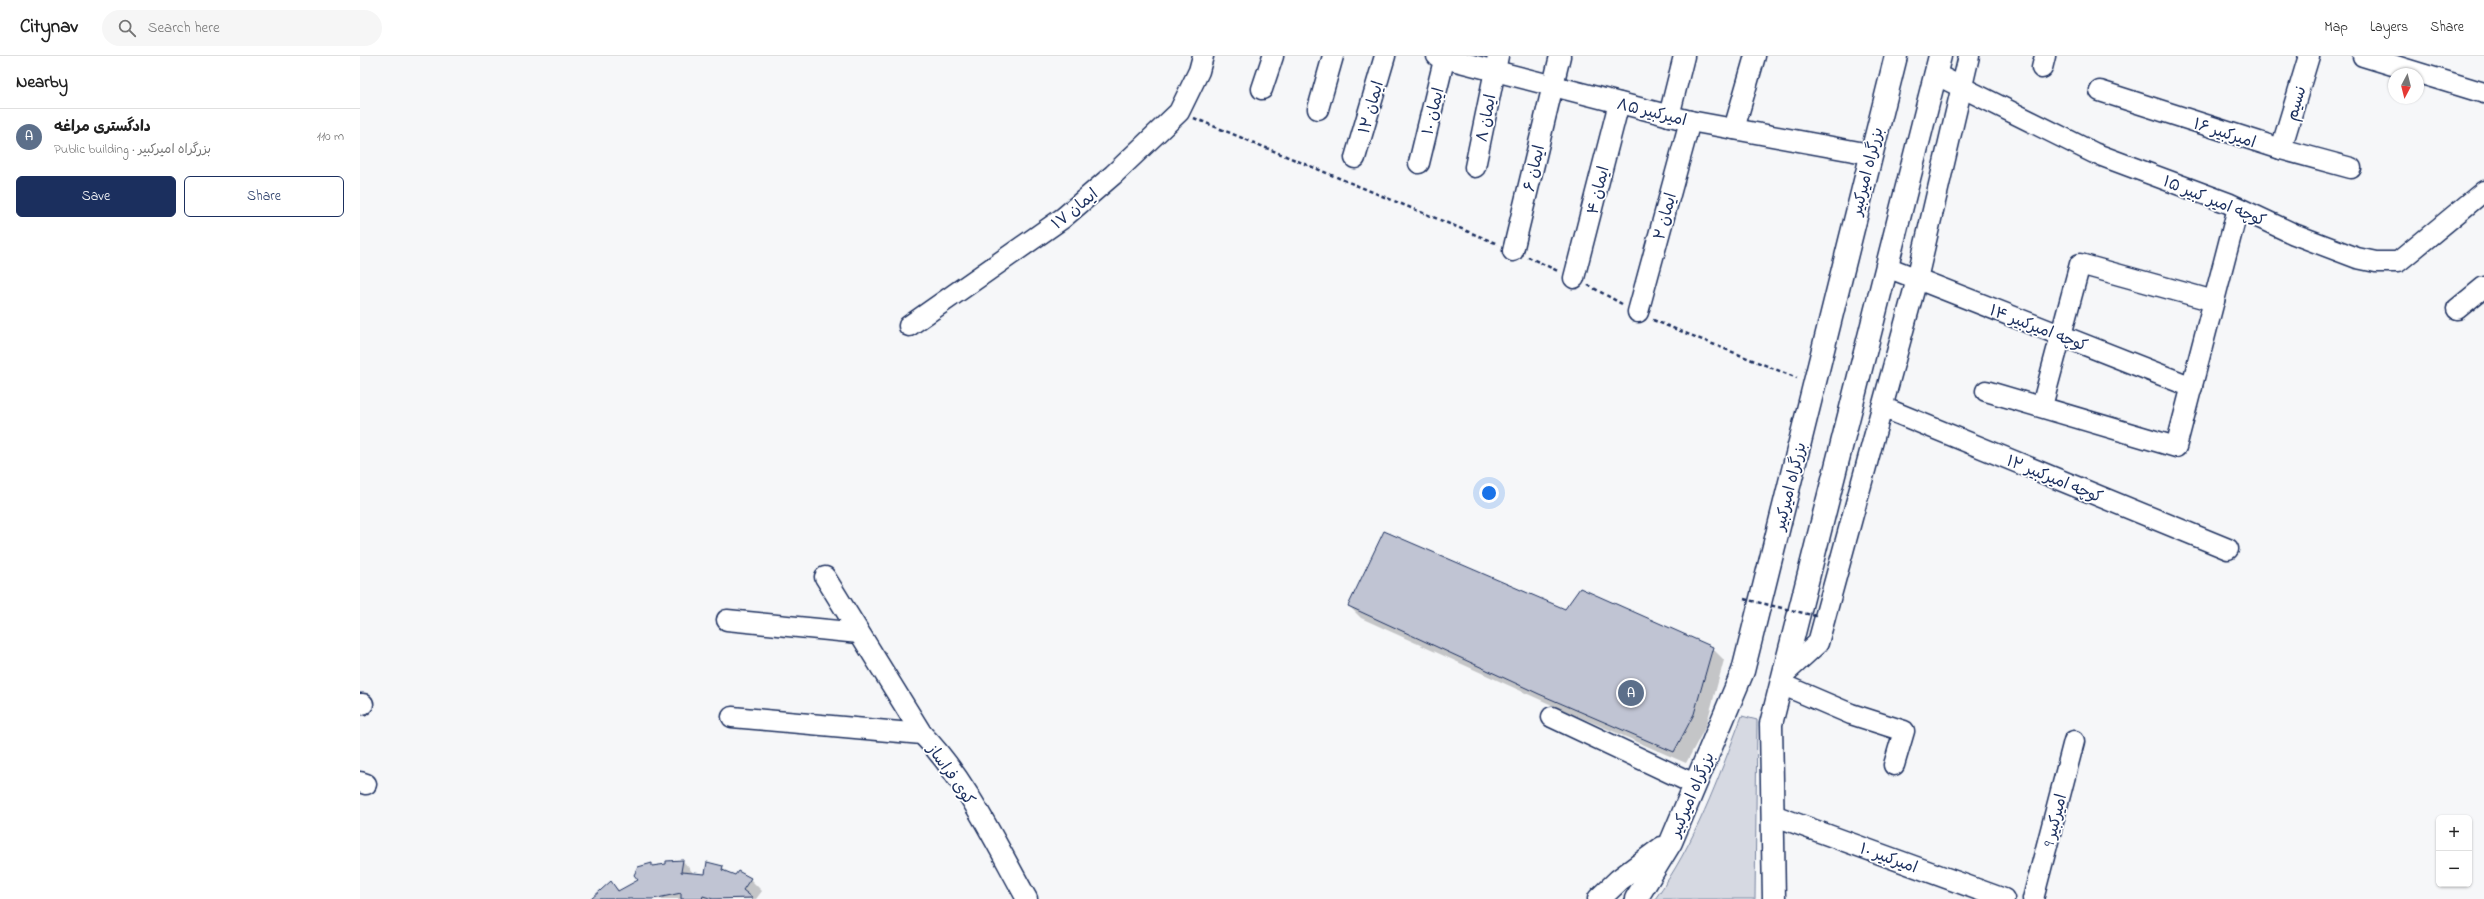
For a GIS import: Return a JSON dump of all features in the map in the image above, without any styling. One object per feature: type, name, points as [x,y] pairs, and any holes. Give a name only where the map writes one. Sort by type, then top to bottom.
[{"type":"main road","name":"بزرگراه امیرکبیر","points":[[1636,899],[1671,842],[1694,784],[1743,671],[1870,154],[1896,56]]},
{"type":"main road","points":[[1774,898],[1771,724],[1938,65]]},
{"type":"main road","points":[[1598,899],[1619,880],[1671,842]]},
{"type":"street","name":"ایمان ۱۷","points":[[909,326],[1063,218],[1113,175],[1179,112],[1199,71],[1203,56]]},
{"type":"street","points":[[1262,89],[1272,56]]},
{"type":"street","points":[[1318,109],[1333,56]]},
{"type":"street","name":"ایمان ۱۲","points":[[1355,158],[1385,56]]},
{"type":"street","name":"ایمان ۶","points":[[1513,251],[1560,56]]},
{"type":"street","points":[[1669,116],[1684,56]]},
{"type":"street","points":[[1734,129],[1755,56]]},
{"type":"street","points":[[1894,765],[1904,731],[1851,714],[1782,679],[1818,643],[1917,279],[1960,87],[1969,56]]},
{"type":"street","name":"نسیم","points":[[2281,150],[2309,56]]},
{"type":"street","points":[[2364,56],[2484,92]]},
{"type":"street","name":"امیرکبیر ۸۵","points":[[1442,57],[1496,63],[1552,85],[1690,121],[1870,154]]},
{"type":"street","name":"ایمان ۱۰","points":[[1419,163],[1442,57]]},
{"type":"street","name":"ایمان ۸","points":[[1475,167],[1496,63]]},
{"type":"street","name":"کوچه امیر کبیر ۱۵","points":[[1938,65],[1960,87],[2094,153],[2238,208],[2294,234],[2357,258],[2376,262],[2398,262],[2484,191]]},
{"type":"street","name":"امیرکبیر ۱۶","points":[[2100,91],[2281,150],[2351,168]]},
{"type":"street","name":"ایمان ۴","points":[[1574,278],[1619,103]]},
{"type":"street","name":"ایمان ۲","points":[[1638,312],[1690,121]]},
{"type":"street","points":[[1986,391],[2042,406],[2176,447],[2238,208]]},
{"type":"street","points":[[2042,406],[2080,264],[2214,301]]},
{"type":"street","name":"کوچه امیرکبیر ۱۴","points":[[1887,267],[2192,387]]},
{"type":"street","points":[[2457,309],[2484,286]]},
{"type":"street","name":"کوچه امیرکبیر ۱۲","points":[[1882,407],[2228,549]]},
{"type":"street","points":[[825,577],[922,734]]},
{"type":"street","points":[[727,620],[859,632]]},
{"type":"street","name":"کوی فراساز","points":[[732,717],[922,734],[941,753],[990,832],[1027,899]]},
{"type":"street","points":[[1552,717],[1694,784]]},
{"type":"street","name":"امیرکبیر 9","points":[[2033,899],[2074,741]]},
{"type":"street","name":"امیرکبیر ۱۰","points":[[1773,815],[2004,899]]},
{"type":"path","points":[[1744,599],[1816,616]]},
{"type":"shaded area","points":[[1742,716],[1757,720],[1755,899],[1655,899],[1669,878],[1694,834]]},
{"type":"building","points":[[1384,531],[1565,609],[1580,588],[1713,647],[1694,714],[1674,752],[1539,694],[1348,606]]},
{"type":"building","points":[[683,860],[681,872],[705,874],[707,862],[723,866],[722,870],[735,875],[738,871],[751,878],[743,890],[753,898],[713,899],[703,896],[702,899],[681,899],[681,893],[653,899],[591,899],[611,881],[618,891],[638,880],[634,875],[638,867],[652,863],[652,866],[666,864],[666,861]]},
{"type":"place","name":"دادگستری مراغه","points":[[1631,693]]}]
